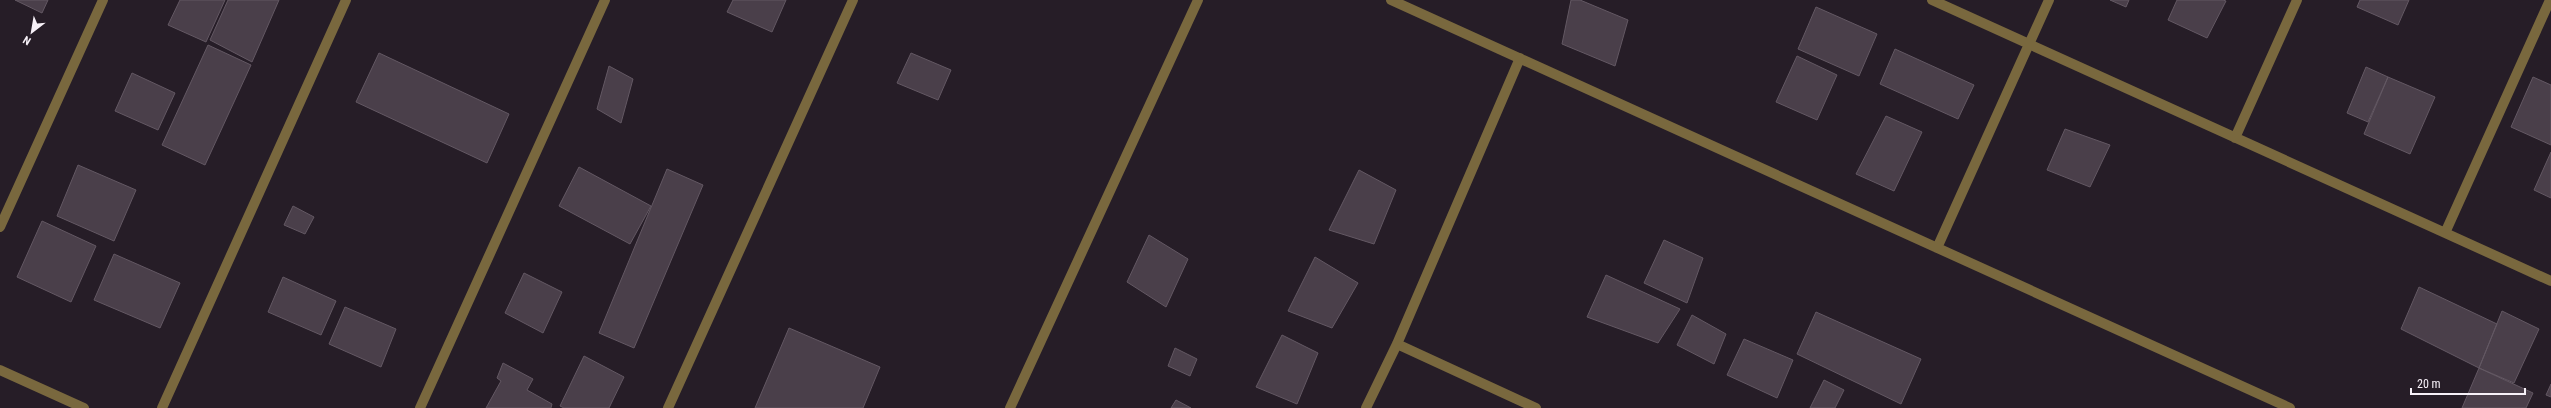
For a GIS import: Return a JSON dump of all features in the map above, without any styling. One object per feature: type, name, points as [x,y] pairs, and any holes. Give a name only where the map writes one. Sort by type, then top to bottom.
[{"type":"street","points":[[0,227],[103,0]]},
{"type":"street","points":[[162,408],[346,0]]},
{"type":"street","points":[[420,408],[605,0]]},
{"type":"street","points":[[668,408],[853,0]]},
{"type":"street","points":[[1010,408],[1198,0]]},
{"type":"street","points":[[1391,0],[2290,408]]},
{"type":"street","points":[[1932,0],[2551,281]]},
{"type":"street","points":[[1937,248],[2049,0]]},
{"type":"street","points":[[2235,138],[2297,0]]},
{"type":"street","points":[[2445,233],[2550,0]]},
{"type":"street","points":[[1366,408],[1397,344],[1520,58]]},
{"type":"street","points":[[1397,344],[1536,408]]},
{"type":"street","points":[[0,370],[84,408]]},
{"type":"building","points":[[15,0],[48,0],[42,13]]},
{"type":"building","points":[[180,0],[225,0],[206,42],[168,25]]},
{"type":"building","points":[[228,0],[279,0],[252,62],[210,40]]},
{"type":"building","points":[[733,0],[786,0],[772,32],[727,12]]},
{"type":"building","points":[[1571,0],[1580,0],[1628,20],[1615,66],[1562,44]]},
{"type":"building","points":[[2110,0],[2129,0],[2126,7]]},
{"type":"building","points":[[2177,0],[2226,1],[2207,38],[2168,20]]},
{"type":"building","points":[[2360,0],[2409,0],[2398,25],[2357,7]]},
{"type":"building","points":[[1816,7],[1877,34],[1859,76],[1798,49]]},
{"type":"building","points":[[208,45],[251,65],[205,165],[162,145]]},
{"type":"building","points":[[1895,49],[1974,85],[1958,119],[1880,84]]},
{"type":"building","points":[[379,53],[509,114],[487,163],[356,102]]},
{"type":"building","points":[[911,53],[951,70],[938,100],[897,83]]},
{"type":"building","points":[[1797,56],[1837,75],[1817,120],[1776,102]]},
{"type":"building","points":[[609,66],[633,79],[621,123],[597,109]]},
{"type":"building","points":[[2366,67],[2388,77],[2368,122],[2347,113]]},
{"type":"building","points":[[132,73],[175,93],[158,130],[115,111]]},
{"type":"building","points":[[2388,77],[2435,97],[2410,154],[2364,134]]},
{"type":"building","points":[[2533,77],[2551,85],[2551,145],[2511,127]]},
{"type":"building","points":[[1886,116],[1922,132],[1894,191],[1856,174]]},
{"type":"building","points":[[2065,129],[2110,145],[2090,187],[2047,170]]},
{"type":"building","points":[[2551,152],[2551,198],[2534,190]]},
{"type":"building","points":[[78,165],[136,190],[114,241],[57,216]]},
{"type":"building","points":[[579,167],[651,206],[630,244],[559,206]]},
{"type":"building","points":[[667,169],[703,185],[634,348],[599,333]]},
{"type":"building","points":[[1359,170],[1396,190],[1374,244],[1329,230]]},
{"type":"building","points":[[293,206],[314,217],[305,234],[284,225]]},
{"type":"building","points":[[42,221],[96,246],[71,302],[17,277]]},
{"type":"building","points":[[1149,235],[1188,259],[1166,307],[1127,282]]},
{"type":"building","points":[[1664,240],[1703,258],[1687,303],[1644,283]]},
{"type":"building","points":[[114,254],[180,283],[160,328],[94,300]]},
{"type":"building","points":[[1315,257],[1358,283],[1332,328],[1288,311]]},
{"type":"building","points":[[524,273],[562,292],[543,333],[505,313]]},
{"type":"building","points":[[1606,275],[1680,309],[1658,343],[1587,317]]},
{"type":"building","points":[[283,277],[336,301],[321,335],[268,312]]},
{"type":"building","points":[[2419,287],[2497,324],[2479,368],[2401,329]]},
{"type":"building","points":[[345,307],[396,329],[381,367],[329,344]]},
{"type":"building","points":[[2502,311],[2539,329],[2514,383],[2479,368]]},
{"type":"building","points":[[1816,312],[1921,359],[1901,404],[1797,354]]},
{"type":"building","points":[[1692,315],[1726,334],[1714,364],[1677,345]]},
{"type":"building","points":[[789,328],[880,367],[863,408],[755,408]]},
{"type":"building","points":[[1282,335],[1318,353],[1297,404],[1256,387]]},
{"type":"building","points":[[1744,339],[1793,360],[1777,398],[1727,375]]},
{"type":"building","points":[[1175,348],[1197,359],[1190,376],[1168,366]]},
{"type":"building","points":[[584,356],[624,377],[609,408],[564,408],[560,406]]},
{"type":"building","points":[[503,363],[533,379],[527,390],[552,404],[551,408],[486,408],[501,381],[497,378]]},
{"type":"building","points":[[2479,368],[2533,393],[2526,408],[2462,408]]},
{"type":"building","points":[[1824,380],[1844,390],[1835,408],[1810,408]]},
{"type":"building","points":[[2551,384],[2551,397],[2546,395]]},
{"type":"building","points":[[1176,400],[1191,408],[1171,408]]}]
